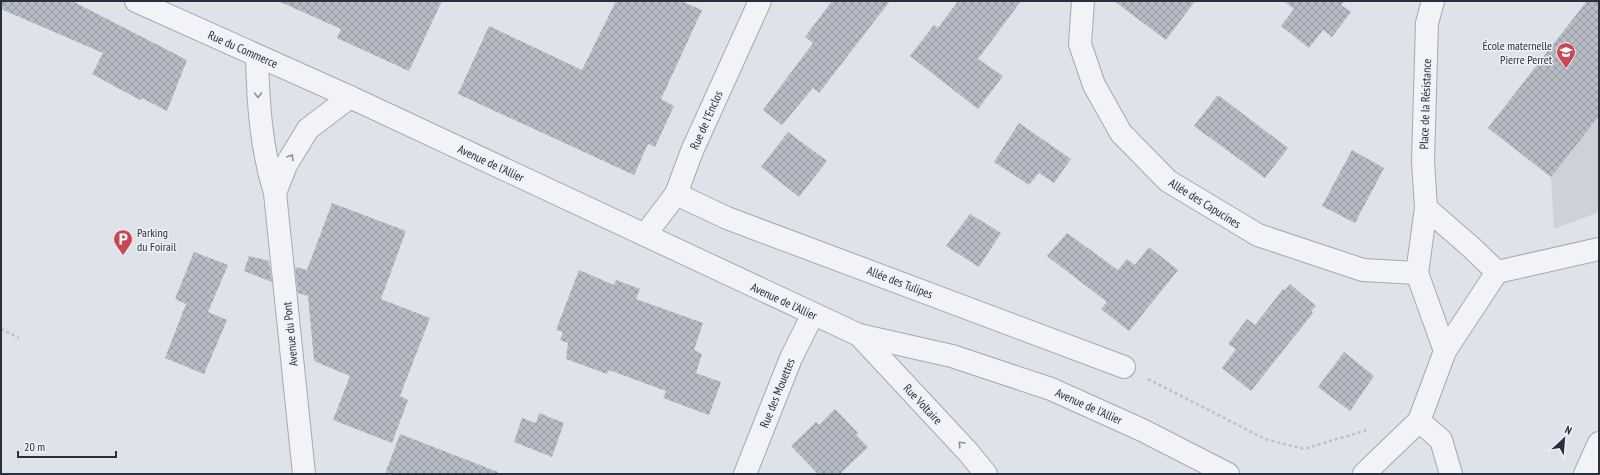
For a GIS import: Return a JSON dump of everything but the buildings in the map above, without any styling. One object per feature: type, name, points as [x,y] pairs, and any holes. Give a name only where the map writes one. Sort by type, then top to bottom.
[{"type":"street","name":"Rue du Commerce","points":[[136,1],[350,97]]},
{"type":"street","name":"Rue de l'Enclos","points":[[645,235],[676,194],[692,151],[760,1]]},
{"type":"street","name":"Allée des Capucines","points":[[1083,1],[1080,44],[1094,85],[1121,133],[1168,181],[1258,235],[1363,270],[1417,273]]},
{"type":"street","name":"Place de la Résistance","points":[[1433,1],[1427,31],[1423,161],[1426,208],[1417,273],[1444,351]]},
{"type":"street","name":"Avenue du Pont","points":[[257,56],[258,109],[268,169],[275,193],[304,474]]},
{"type":"street","name":"Avenue du Pont","points":[[275,193],[286,165],[308,129],[350,97]]},
{"type":"street","name":"Avenue de l'Allier","points":[[350,97],[859,335],[952,356],[1051,389],[1142,430],[1228,474]]},
{"type":"street","name":"Allée des Tulipes","points":[[676,194],[727,218],[1124,367]]},
{"type":"street","points":[[1426,208],[1497,272]]},
{"type":"street","points":[[1364,474],[1419,421],[1444,351],[1497,272],[1599,249]]},
{"type":"street","name":"Rue des Mouettes","points":[[745,474],[791,358],[812,314]]},
{"type":"street","name":"Rue Voltaire","points":[[859,335],[968,452],[986,474]]},
{"type":"street","points":[[1419,421],[1441,440],[1451,474]]},
{"type":"street","points":[[1585,474],[1599,443]]},
{"type":"path","points":[[1,329],[19,338]]},
{"type":"path","points":[[1124,367],[1265,439],[1304,449],[1375,428]]},
{"type":"shaded area","name":"École maternelle Pierre Perret","points":[[1587,1],[1599,11],[1599,212],[1554,229],[1551,177],[1488,128]]},
{"type":"place","name":"École maternelle Pierre Perret","points":[[1566,69]]},
{"type":"place","name":"Parking du Foirail","points":[[123,256]]}]
